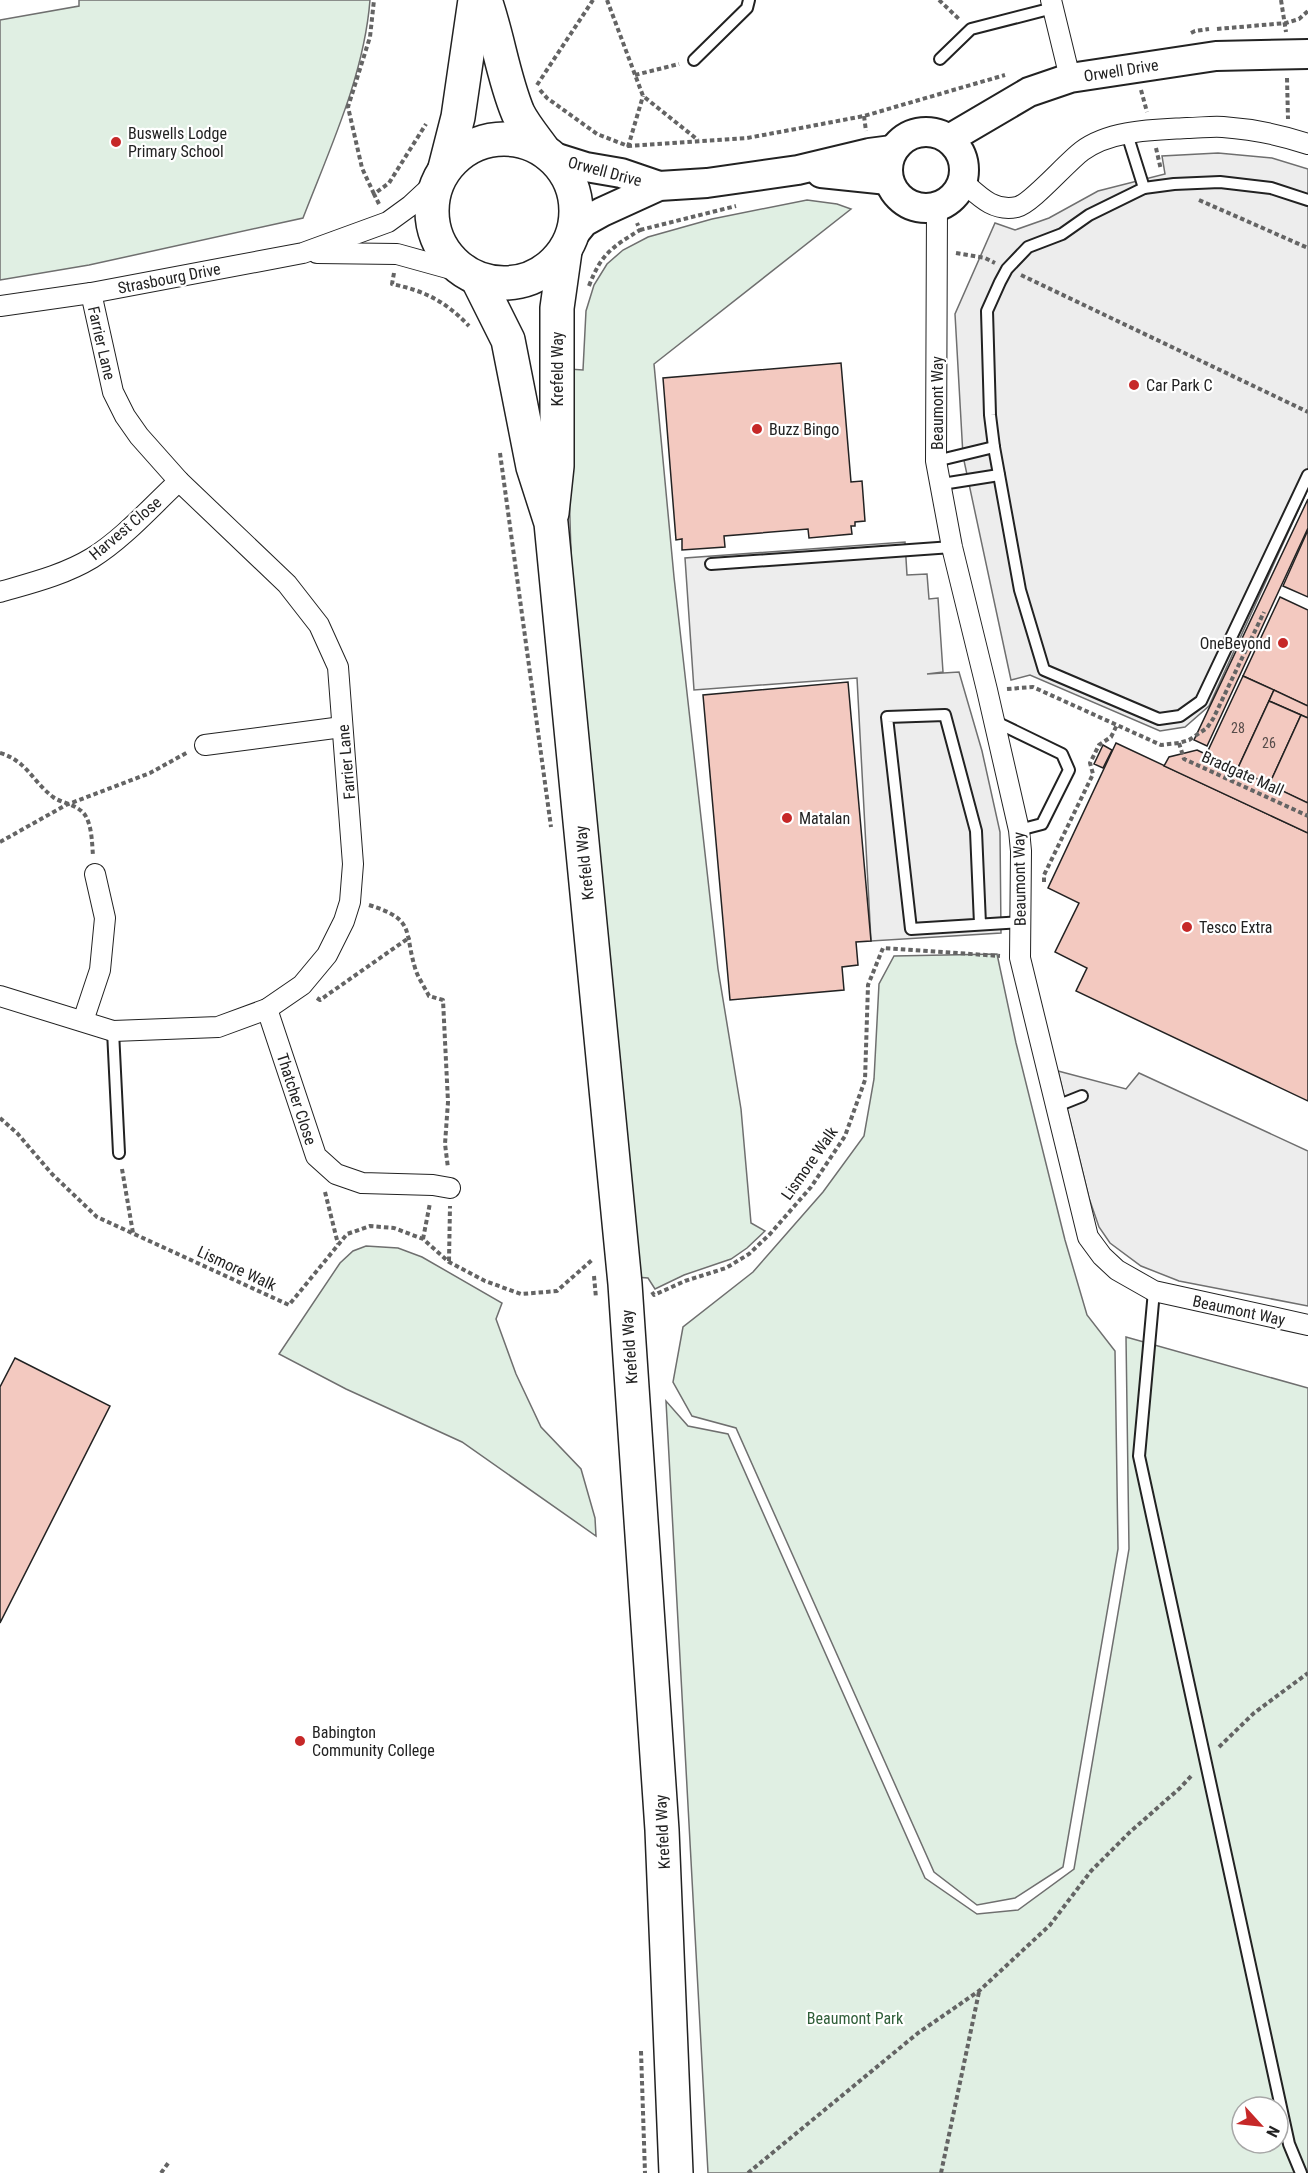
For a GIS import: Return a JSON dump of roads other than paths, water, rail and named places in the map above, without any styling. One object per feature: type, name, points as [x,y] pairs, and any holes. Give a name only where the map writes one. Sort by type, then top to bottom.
[{"type":"highway","points":[[475,0],[458,117],[441,174],[432,195],[431,223],[446,257],[470,276],[510,285],[535,278],[551,267],[568,244],[574,231],[576,203],[569,180],[519,115],[506,79],[485,0]]},
{"type":"highway","points":[[441,174],[456,156],[478,143],[500,138],[547,152]]},
{"type":"highway","name":"Krefeld Way","points":[[550,523],[557,466],[557,308],[568,244]]},
{"type":"highway","name":"Krefeld Way","points":[[470,276],[508,340],[533,467],[550,523],[625,1284],[662,1830],[676,2173]]},
{"type":"street","points":[[1052,4],[1070,78]]},
{"type":"street","name":"Orwell Drive","points":[[949,139],[1029,92],[1070,78],[1216,56],[1308,54]]},
{"type":"street","points":[[962,181],[990,206],[1004,209],[1019,207],[1032,199],[1055,174],[1083,150],[1102,141],[1127,134],[1222,127],[1288,138],[1308,144]]},
{"type":"street","points":[[929,131],[949,139],[957,147],[964,164],[962,181],[955,194],[938,207],[921,208],[905,202],[895,194],[888,180],[887,167],[892,150],[909,134],[929,131]]},
{"type":"street","name":"Orwell Drive","points":[[568,244],[585,222],[659,186],[707,183],[798,170],[869,153],[892,150]]},
{"type":"street","name":"Orwell Drive","points":[[547,152],[586,167],[625,160],[659,186]]},
{"type":"street","name":"Orwell Drive","points":[[798,170],[888,180]]},
{"type":"street","name":"Strasbourg Drive","points":[[0,306],[91,292],[303,253],[388,222],[410,206],[441,174]]},
{"type":"street","name":"Beaumont Way","points":[[938,207],[936,461],[952,547],[1019,830],[1021,850],[1020,958],[1088,1237],[1102,1256],[1117,1270],[1154,1291],[1308,1325]]},
{"type":"street","name":"Strasbourg Drive","points":[[303,253],[397,254],[470,276]]},
{"type":"street","name":"Farrier Lane","points":[[0,996],[113,1031],[218,1027],[267,1009],[302,985],[327,955],[344,921],[350,902],[352,855],[338,667],[319,625],[287,584],[179,481],[139,436],[113,392],[91,292]]},
{"type":"street","name":"Harvest Close","points":[[0,592],[60,574],[92,558],[137,522],[179,481]]},
{"type":"street","points":[[205,745],[342,727]]},
{"type":"street","points":[[83,1021],[100,970],[105,918],[95,874]]},
{"type":"street","name":"Thatcher Close","points":[[267,1009],[316,1156],[336,1174],[362,1183],[441,1187]]},
{"type":"lane","points":[[694,60],[747,8],[749,0]]},
{"type":"lane","points":[[940,59],[971,29],[1052,4]]},
{"type":"lane","points":[[1127,134],[1144,188]]},
{"type":"lane","points":[[1308,200],[1270,188],[1220,182],[1144,188],[1089,215],[1062,234],[1028,247],[1007,269],[987,311],[990,415],[1020,590],[1044,670],[1159,719],[1180,716],[1202,701],[1308,475]]},
{"type":"lane","points":[[936,461],[994,447]]},
{"type":"lane","points":[[942,484],[999,475]]},
{"type":"lane","points":[[711,564],[952,547]]},
{"type":"lane","points":[[980,924],[976,831],[945,715],[887,717],[911,929],[1021,922]]},
{"type":"lane","points":[[994,721],[1062,754],[1069,770],[1042,824],[1019,830]]},
{"type":"lane","points":[[113,1031],[119,1153]]},
{"type":"lane","points":[[1057,1106],[1082,1096]]},
{"type":"lane","points":[[1154,1291],[1139,1456],[1289,2144],[1301,2173]]},
{"type":"place","name":"Buswells Lodge Primary School","points":[[116,142]]},
{"type":"place","name":"Car Park C","points":[[1134,385]]},
{"type":"place","name":"Buzz Bingo","points":[[757,429]]},
{"type":"place","name":"OneBeyond","points":[[1283,643]]},
{"type":"place","name":"Matalan","points":[[787,818]]},
{"type":"place","name":"Tesco Extra","points":[[1187,927]]},
{"type":"place","name":"Babington Community College","points":[[300,1741]]},
{"type":"park label","name":"Beaumont Park","points":[[855,2018]]}]
